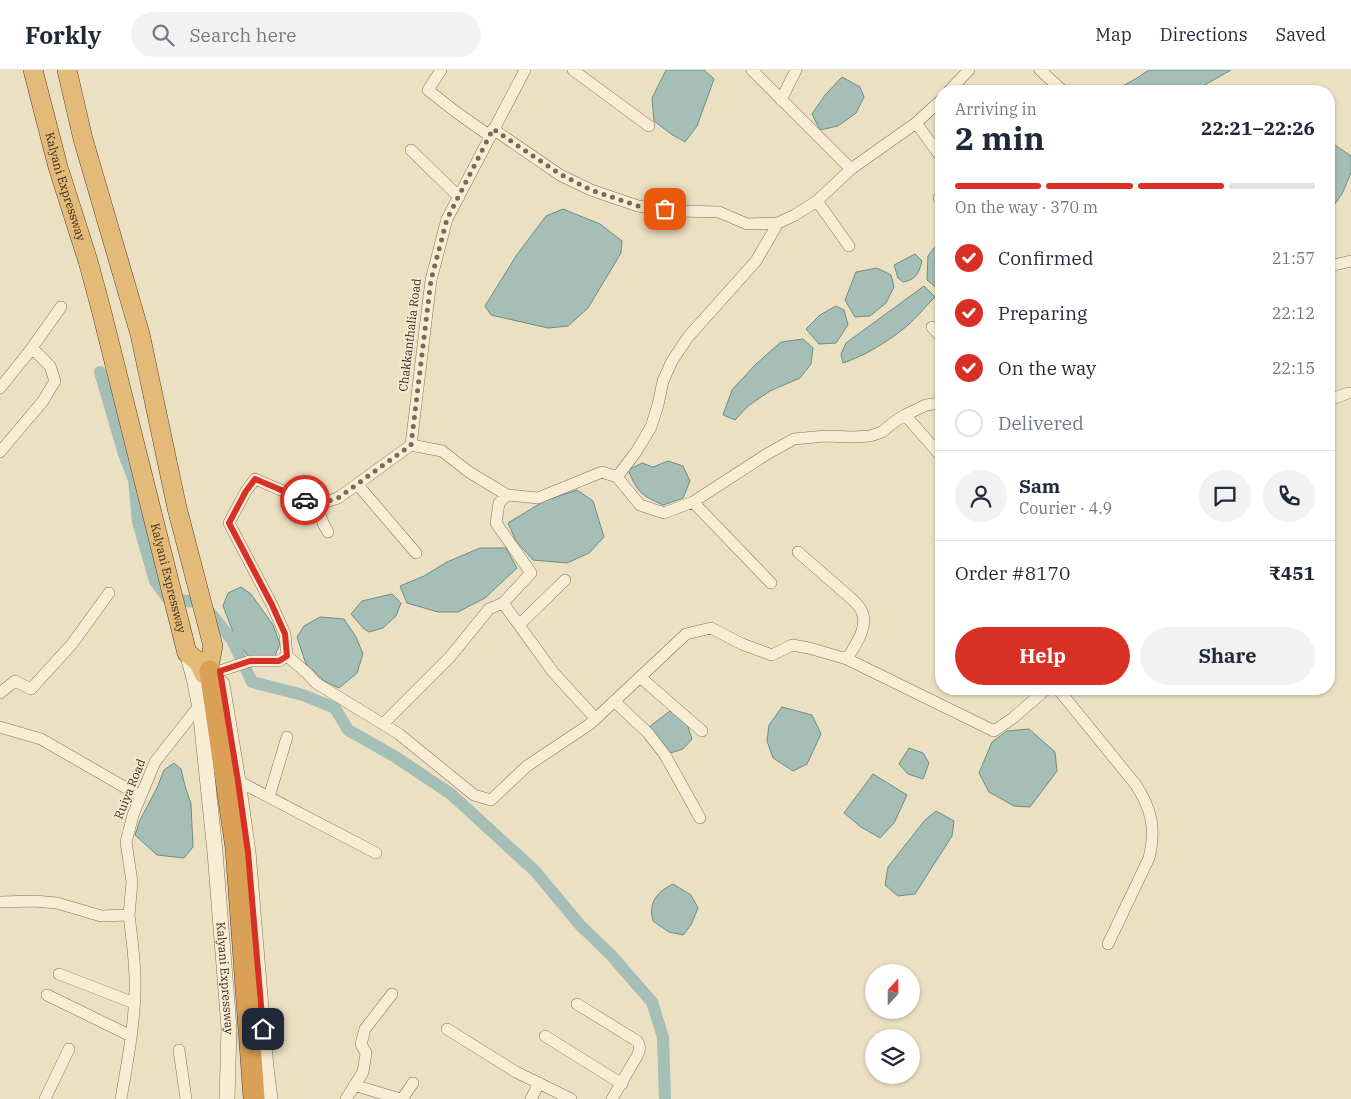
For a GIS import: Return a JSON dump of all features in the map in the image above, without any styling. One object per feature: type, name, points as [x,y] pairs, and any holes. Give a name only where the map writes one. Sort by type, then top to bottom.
[{"type":"highway","name":"Kalyani Expressway","points":[[33,70],[58,167],[101,309],[187,653]]},
{"type":"highway","name":"Kalyani Expressway","points":[[67,70],[83,139],[140,334],[173,491],[213,646],[210,661],[236,848],[254,1099]]},
{"type":"highway","points":[[187,653],[196,659],[202,668],[212,672]]},
{"type":"highway","name":"Kalyani Expressway","points":[[212,672],[229,845],[240,1006],[242,1099]]},
{"type":"street","points":[[441,70],[428,90],[456,112],[560,174],[591,190],[638,206],[719,212],[747,224],[778,224],[795,215],[817,201],[851,169],[916,123],[935,106]]},
{"type":"street","name":"Chakkanthalia Road","points":[[411,445],[431,280],[447,219],[525,70]]},
{"type":"street","points":[[573,70],[649,126]]},
{"type":"street","points":[[752,70],[851,169]]},
{"type":"street","points":[[781,100],[796,70]]},
{"type":"street","points":[[955,85],[969,70]]},
{"type":"street","points":[[1040,70],[1056,85]]},
{"type":"street","points":[[916,123],[935,149]]},
{"type":"street","points":[[411,150],[459,196]]},
{"type":"street","points":[[817,201],[849,246]]},
{"type":"street","points":[[617,477],[636,452],[651,427],[663,381],[672,361],[688,337],[756,261],[778,224]]},
{"type":"street","points":[[1335,265],[1351,261]]},
{"type":"street","points":[[0,388],[32,348],[60,307]]},
{"type":"street","points":[[932,327],[935,330]]},
{"type":"street","points":[[0,452],[50,391],[55,381],[50,366],[32,348]]},
{"type":"street","points":[[0,368],[9,376]]},
{"type":"street","points":[[1335,398],[1351,393]]},
{"type":"street","points":[[935,404],[926,405],[905,415],[882,432],[870,436],[852,438],[825,436],[794,439],[767,454],[693,502],[664,513],[640,504],[617,477],[602,472],[538,498],[507,495],[468,472],[442,451],[411,445],[338,498],[316,505],[255,479],[246,491],[229,523],[285,634],[287,656],[316,682],[399,734],[474,795],[491,800],[527,766],[590,724],[686,634],[711,628],[742,644],[772,655],[792,645],[847,659],[994,731],[1013,718],[1039,695]]},
{"type":"street","points":[[905,415],[935,449]]},
{"type":"street","points":[[357,484],[416,553]]},
{"type":"street","points":[[383,724],[450,657],[489,610],[503,602],[531,573],[496,523],[498,503],[507,495]]},
{"type":"street","points":[[693,502],[771,583]]},
{"type":"street","points":[[316,505],[328,532]]},
{"type":"street","points":[[798,552],[861,609],[864,626],[847,659]]},
{"type":"street","points":[[519,625],[565,580]]},
{"type":"street","points":[[0,693],[15,681],[31,689],[72,644],[109,594]]},
{"type":"street","points":[[503,602],[553,672],[595,718]]},
{"type":"street","name":"Kalyani Expressway","points":[[187,653],[200,708],[215,862],[229,1028],[227,1099]]},
{"type":"street","points":[[270,1099],[248,852],[238,781],[212,672],[245,662],[279,661],[287,656]]},
{"type":"street","points":[[640,677],[702,731]]},
{"type":"street","points":[[1063,695],[1136,785],[1149,809],[1153,842],[1149,858],[1108,944]]},
{"type":"street","points":[[614,701],[648,733],[665,755],[700,818]]},
{"type":"street","name":"Ruiya Road","points":[[121,1099],[131,1036],[135,991],[129,914],[132,882],[126,842],[133,815],[155,762],[195,711],[200,708]]},
{"type":"street","points":[[0,727],[41,739],[140,796]]},
{"type":"street","points":[[270,797],[287,737]]},
{"type":"street","points":[[238,781],[376,853]]},
{"type":"street","points":[[0,902],[34,901],[57,903],[101,916],[129,914]]},
{"type":"street","points":[[58,974],[134,1003]]},
{"type":"street","points":[[346,1099],[363,1072],[366,1053],[361,1044],[365,1029],[392,994]]},
{"type":"street","points":[[47,995],[131,1036]]},
{"type":"street","points":[[577,1004],[637,1041],[640,1045],[640,1050],[612,1099]]},
{"type":"street","points":[[446,1029],[516,1072],[571,1099]]},
{"type":"street","points":[[545,1036],[622,1084]]},
{"type":"street","points":[[45,1099],[69,1049]]},
{"type":"street","points":[[178,1050],[186,1099]]},
{"type":"street","points":[[354,1085],[401,1099],[413,1083]]},
{"type":"street","points":[[531,1099],[539,1083]]},
{"type":"water","points":[[666,70],[704,70],[714,79],[697,126],[685,142],[654,121],[652,98]]},
{"type":"water","points":[[1149,70],[1231,70],[1205,85],[1125,85]]},
{"type":"water","points":[[842,77],[860,87],[864,97],[856,113],[838,126],[820,130],[812,114],[825,95]]},
{"type":"water","points":[[1335,145],[1351,156],[1351,173],[1342,194],[1335,204]]},
{"type":"water","points":[[563,209],[600,224],[622,241],[621,253],[588,308],[568,326],[548,328],[491,315],[485,306],[516,256],[546,216]]},
{"type":"water","points":[[935,247],[935,287],[927,280],[928,256]]},
{"type":"water","points":[[915,254],[922,261],[920,269],[914,278],[903,282],[898,278],[894,265]]},
{"type":"water","points":[[877,268],[891,275],[894,287],[886,303],[870,316],[855,317],[845,300],[856,272]]},
{"type":"water","points":[[924,286],[935,297],[911,323],[881,345],[843,363],[841,354],[846,343]]},
{"type":"water","points":[[836,306],[844,310],[848,325],[836,343],[819,344],[806,329],[820,315]]},
{"type":"water","points":[[803,339],[813,348],[811,364],[800,378],[770,391],[748,406],[735,420],[723,415],[732,390],[755,365],[781,342]]},
{"type":"water","points":[[668,461],[683,466],[690,481],[683,498],[663,505],[650,499],[638,489],[628,470],[642,463],[653,467]]},
{"type":"water","points":[[577,490],[593,501],[604,537],[589,553],[567,563],[533,560],[516,541],[508,523],[544,501]]},
{"type":"water","points":[[480,548],[506,548],[517,568],[485,598],[458,612],[438,612],[407,603],[400,586],[424,576],[447,562]]},
{"type":"water","points":[[241,587],[251,594],[273,625],[280,644],[274,658],[250,658],[237,642],[223,606],[228,593]]},
{"type":"water","points":[[392,594],[401,603],[396,616],[383,628],[369,632],[351,614],[362,601]]},
{"type":"water","points":[[320,617],[344,619],[356,637],[363,654],[357,673],[339,688],[324,681],[306,664],[297,637],[304,626]]},
{"type":"water","points":[[782,707],[812,715],[821,734],[807,764],[793,771],[773,758],[767,741],[769,725]]},
{"type":"water","points":[[670,711],[686,721],[692,739],[683,749],[667,754],[649,727]]},
{"type":"water","points":[[1029,729],[1055,752],[1057,771],[1030,807],[1014,806],[989,792],[979,773],[992,742],[1007,731]]},
{"type":"water","points":[[909,748],[923,753],[929,763],[923,779],[908,774],[899,764]]},
{"type":"water","points":[[174,763],[181,769],[191,804],[193,847],[184,858],[157,855],[135,835],[140,820],[164,770]]},
{"type":"water","points":[[873,774],[907,795],[894,823],[880,838],[861,827],[844,813]]},
{"type":"water","points":[[936,811],[954,821],[952,836],[915,894],[898,896],[885,885],[888,867],[925,820]]},
{"type":"water","points":[[673,884],[691,895],[698,908],[691,925],[683,935],[669,932],[653,921],[652,908],[655,898],[662,890]]},
{"type":"waterway","points":[[100,372],[124,454],[134,480],[138,522],[155,581],[168,599],[197,602],[208,610],[232,640],[252,682],[303,695],[335,708],[348,730],[394,756],[451,794],[535,871],[580,925],[611,955],[652,1002],[663,1037],[665,1099]]},
{"type":"way so far","points":[[305,500],[316,505],[338,498],[411,445],[431,280],[447,219],[493,129],[560,174],[591,190],[638,206],[665,209]]},
{"type":"route","points":[[263,1029],[248,852],[220,671],[250,661],[279,661],[287,656],[285,634],[229,523],[246,491],[255,479],[305,500]]}]
